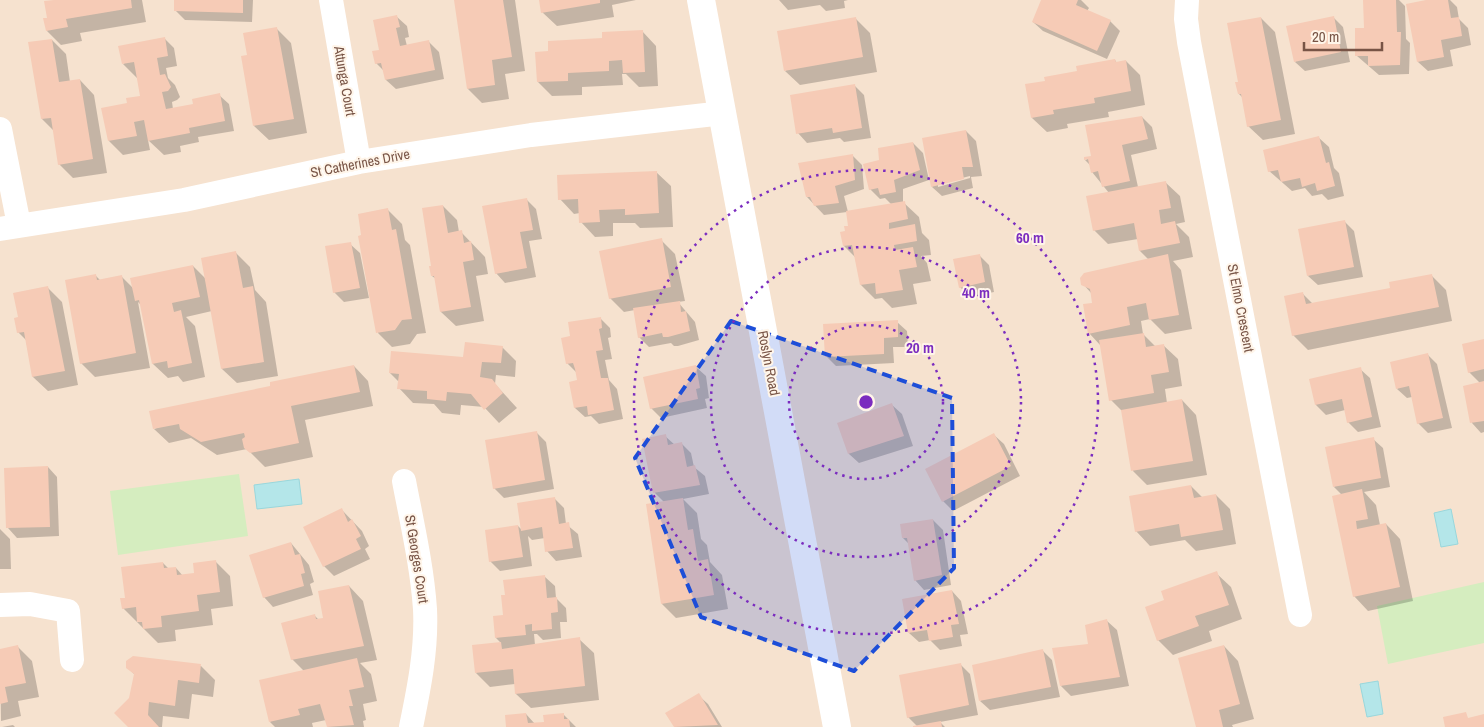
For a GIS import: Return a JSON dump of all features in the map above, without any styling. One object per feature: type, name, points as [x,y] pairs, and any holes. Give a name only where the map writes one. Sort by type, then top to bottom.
[{"type":"street","name":"Attunga Court","points":[[331,0],[359,162]]},
{"type":"street","name":"Roslyn Road","points":[[701,0],[838,727]]},
{"type":"street","name":"St Elmo Crescent","points":[[1187,0],[1186,19],[1189,42],[1300,615]]},
{"type":"street","name":"St Catherines Drive","points":[[10,227],[184,200],[359,162],[531,135],[723,114]]},
{"type":"street","points":[[0,129],[10,227]]},
{"type":"street","name":"St Georges Court","points":[[404,481],[422,582],[425,610],[422,671],[411,727]]},
{"type":"street","points":[[0,605],[67,600],[72,660]]},
{"type":"highlighted area","points":[[731,321],[952,398],[954,568],[854,671],[701,617],[635,458]]},
{"type":"shaded area","points":[[0,0],[1484,0],[1484,727],[0,727]]},
{"type":"green space","points":[[239,474],[248,536],[118,555],[110,491]]},
{"type":"green space","points":[[1484,582],[1484,643],[1388,664],[1377,606]]},
{"type":"water","points":[[299,479],[302,504],[257,509],[254,485]]},
{"type":"water","points":[[1451,509],[1458,544],[1441,547],[1434,513]]},
{"type":"water","points":[[1378,681],[1383,714],[1367,717],[1360,684]]},
{"type":"building","points":[[131,0],[132,8],[66,19],[68,27],[46,31],[43,18],[47,18],[44,1]]},
{"type":"building","points":[[174,0],[243,0],[243,13],[174,11]]},
{"type":"building","points":[[454,0],[503,0],[512,57],[492,60],[495,85],[467,89]]},
{"type":"building","points":[[539,0],[600,0],[600,3],[541,13]]},
{"type":"building","points":[[1041,0],[1078,0],[1076,5],[1111,20],[1097,51],[1032,22]]},
{"type":"building","points":[[1363,0],[1396,0],[1397,32],[1401,32],[1400,65],[1368,66],[1368,56],[1355,56],[1355,28],[1364,28]]},
{"type":"building","points":[[1426,0],[1448,0],[1451,18],[1459,17],[1462,36],[1441,40],[1444,57],[1417,62],[1406,4]]},
{"type":"building","points":[[397,15],[400,27],[396,28],[400,46],[429,40],[435,70],[385,80],[381,63],[375,64],[372,51],[379,50],[373,20]]},
{"type":"building","points":[[1334,16],[1341,52],[1294,62],[1286,26]]},
{"type":"building","points":[[856,17],[863,57],[784,71],[777,31]]},
{"type":"building","points":[[1261,17],[1281,120],[1247,127],[1241,94],[1238,94],[1235,82],[1238,82],[1227,23]]},
{"type":"building","points":[[277,27],[294,119],[253,126],[241,56],[247,55],[243,33]]},
{"type":"building","points":[[643,30],[645,72],[623,73],[622,60],[609,61],[609,71],[568,73],[568,81],[537,82],[535,52],[548,51],[548,41],[602,38],[602,32]]},
{"type":"building","points":[[165,37],[168,56],[157,58],[160,75],[165,74],[171,87],[168,91],[162,92],[166,109],[193,104],[192,99],[220,93],[225,121],[189,128],[190,133],[148,141],[144,120],[134,122],[137,136],[108,141],[101,108],[127,103],[126,98],[140,96],[134,62],[122,64],[118,46]]},
{"type":"building","points":[[52,39],[59,82],[80,79],[93,159],[58,165],[51,118],[41,119],[28,42]]},
{"type":"building","points":[[1115,59],[1116,62],[1126,60],[1131,91],[1094,98],[1095,103],[1053,110],[1054,114],[1031,118],[1025,84],[1045,81],[1044,77],[1077,71],[1076,66]]},
{"type":"building","points":[[855,84],[862,128],[833,133],[832,128],[796,134],[790,95]]},
{"type":"building","points":[[1142,116],[1148,139],[1122,145],[1130,181],[1102,187],[1098,171],[1091,173],[1088,159],[1084,160],[1084,157],[1091,156],[1085,125]]},
{"type":"building","points":[[966,130],[973,167],[962,167],[964,179],[931,187],[922,138]]},
{"type":"building","points":[[1319,136],[1326,163],[1329,162],[1335,186],[1317,191],[1315,183],[1302,187],[1300,178],[1281,182],[1278,170],[1268,172],[1263,150]]},
{"type":"building","points":[[913,142],[920,170],[894,180],[896,192],[880,195],[878,188],[869,190],[863,164],[879,160],[878,148]]},
{"type":"building","points":[[853,154],[855,180],[835,186],[839,203],[814,206],[810,197],[806,197],[798,163]]},
{"type":"building","points":[[657,171],[659,213],[625,215],[625,209],[599,210],[600,222],[579,223],[578,199],[558,200],[557,175]]},
{"type":"building","points":[[1166,181],[1171,208],[1159,210],[1161,224],[1175,221],[1180,243],[1139,251],[1134,223],[1093,231],[1086,196]]},
{"type":"building","points":[[527,198],[533,230],[520,232],[527,268],[495,274],[482,206]]},
{"type":"building","points":[[905,201],[908,219],[889,223],[889,229],[915,224],[917,241],[894,245],[895,250],[913,247],[917,267],[899,270],[903,290],[876,294],[875,283],[860,285],[852,245],[843,246],[840,232],[845,231],[844,226],[848,226],[846,211]]},
{"type":"building","points":[[443,205],[448,233],[462,230],[464,243],[471,241],[474,260],[463,262],[471,307],[440,312],[434,276],[431,276],[429,266],[431,266],[422,208]]},
{"type":"building","points":[[388,208],[392,230],[396,229],[412,319],[402,320],[395,330],[376,333],[358,236],[361,235],[358,214]]},
{"type":"building","points":[[1345,220],[1354,267],[1307,276],[1298,229]]},
{"type":"building","points":[[662,238],[671,287],[609,299],[599,251]]},
{"type":"building","points":[[351,242],[360,288],[333,293],[325,246]]},
{"type":"building","points":[[236,251],[243,288],[253,286],[264,362],[221,369],[201,258]]},
{"type":"building","points":[[980,254],[985,282],[959,288],[953,259]]},
{"type":"building","points":[[1168,254],[1179,315],[1149,320],[1146,303],[1127,307],[1130,325],[1088,334],[1083,304],[1092,303],[1090,289],[1081,285],[1080,278],[1084,273]]},
{"type":"building","points":[[193,265],[200,297],[172,303],[174,312],[181,310],[192,363],[168,368],[167,361],[152,364],[139,300],[135,301],[130,278]]},
{"type":"building","points":[[96,274],[97,280],[122,275],[136,353],[80,364],[65,280]]},
{"type":"building","points":[[1432,274],[1439,307],[1292,336],[1284,296],[1303,292],[1306,304],[1390,288],[1389,282]]},
{"type":"building","points":[[48,286],[65,371],[32,377],[24,332],[17,333],[14,318],[18,317],[13,293]]},
{"type":"building","points":[[680,301],[681,312],[686,311],[690,331],[668,337],[663,337],[662,333],[638,338],[633,308]]},
{"type":"building","points":[[601,317],[602,328],[599,329],[603,350],[596,351],[601,378],[608,378],[614,410],[588,415],[587,406],[574,408],[569,382],[577,380],[575,369],[573,363],[566,364],[561,338],[570,336],[568,322]]},
{"type":"building","points":[[898,320],[898,337],[884,338],[884,354],[825,357],[823,324]]},
{"type":"building","points":[[1144,333],[1146,347],[1164,344],[1169,372],[1151,375],[1154,393],[1109,401],[1099,340]]},
{"type":"building","points":[[1484,339],[1484,369],[1468,373],[1462,344]]},
{"type":"building","points":[[465,342],[503,346],[501,363],[482,362],[480,377],[492,379],[503,393],[484,410],[471,394],[447,392],[446,401],[427,399],[427,391],[397,389],[399,374],[389,373],[391,351],[463,357]]},
{"type":"building","points":[[1428,353],[1443,418],[1417,424],[1409,386],[1396,389],[1390,362]]},
{"type":"building","points":[[354,365],[360,392],[291,406],[299,443],[250,453],[244,448],[242,439],[245,437],[244,433],[201,442],[180,429],[179,424],[153,429],[149,411],[270,386],[270,382]]},
{"type":"building","points":[[696,365],[700,388],[696,389],[698,399],[650,409],[643,377]]},
{"type":"building","points":[[1361,367],[1372,417],[1347,423],[1342,399],[1315,405],[1309,379]]},
{"type":"building","points":[[1484,381],[1484,421],[1470,423],[1463,386]]},
{"type":"building","points":[[1182,399],[1193,461],[1131,471],[1121,410]]},
{"type":"building","points":[[892,403],[904,436],[848,454],[837,423]]},
{"type":"building","points":[[537,431],[545,480],[493,489],[485,440]]},
{"type":"building","points":[[994,433],[1011,466],[942,502],[925,469]]},
{"type":"building","points":[[666,434],[668,445],[682,442],[687,467],[695,465],[700,485],[653,493],[642,439]]},
{"type":"building","points":[[1374,437],[1381,478],[1333,487],[1325,447]]},
{"type":"building","points":[[48,466],[50,527],[6,528],[4,468]]},
{"type":"building","points":[[1191,485],[1194,498],[1216,494],[1223,530],[1181,537],[1179,524],[1135,532],[1129,496]]},
{"type":"building","points":[[1362,489],[1368,519],[1356,521],[1357,529],[1386,523],[1400,587],[1353,597],[1332,496]]},
{"type":"building","points":[[555,497],[559,524],[569,522],[573,548],[545,552],[542,527],[521,531],[517,503]]},
{"type":"building","points":[[683,498],[688,530],[693,529],[698,561],[708,559],[714,595],[661,604],[646,504]]},
{"type":"building","points":[[342,508],[348,522],[352,519],[361,536],[356,539],[361,549],[323,567],[303,527]]},
{"type":"building","points":[[933,519],[942,575],[914,581],[907,538],[902,538],[900,524]]},
{"type":"building","points":[[518,525],[523,557],[489,562],[485,530]]},
{"type":"building","points":[[291,542],[295,555],[300,554],[305,573],[301,574],[304,586],[263,598],[249,555]]},
{"type":"building","points":[[216,560],[220,592],[197,595],[199,611],[161,616],[162,627],[143,629],[142,622],[137,622],[136,607],[122,609],[120,598],[125,598],[121,567],[163,562],[164,568],[176,567],[177,575],[194,573],[193,563]]},
{"type":"building","points":[[1217,571],[1229,605],[1195,616],[1199,626],[1157,641],[1145,607],[1164,600],[1161,591]]},
{"type":"building","points":[[545,575],[547,598],[557,597],[558,612],[551,613],[552,629],[532,631],[532,624],[525,625],[526,635],[495,638],[493,616],[503,615],[501,595],[505,595],[503,580]]},
{"type":"building","points":[[349,585],[364,646],[291,660],[281,623],[315,614],[316,619],[323,618],[318,591]]},
{"type":"building","points":[[952,590],[959,624],[951,625],[953,637],[929,641],[927,630],[908,633],[902,599]]},
{"type":"building","points":[[1107,619],[1120,677],[1060,686],[1052,648],[1088,644],[1085,625]]},
{"type":"building","points":[[580,637],[585,686],[515,694],[513,669],[475,673],[472,645],[501,642],[502,649]]},
{"type":"building","points":[[18,645],[26,683],[5,687],[8,702],[0,704],[0,649]]},
{"type":"building","points":[[1224,645],[1240,704],[1219,710],[1223,727],[1196,727],[1178,658]]},
{"type":"building","points":[[1043,649],[1051,687],[979,701],[972,665]]},
{"type":"building","points":[[133,656],[201,664],[199,683],[178,680],[175,706],[149,702],[148,715],[159,727],[128,727],[114,713],[129,698],[134,674],[126,668],[126,661]]},
{"type":"building","points":[[357,658],[364,687],[349,690],[353,706],[349,706],[354,725],[327,727],[320,704],[298,709],[300,715],[269,722],[259,680]]},
{"type":"building","points":[[961,663],[969,705],[907,718],[899,675]]},
{"type":"building","points":[[699,693],[718,725],[674,727],[665,713]]},
{"type":"building","points":[[1466,712],[1468,718],[1484,714],[1484,727],[1445,727],[1443,717]]},
{"type":"building","points":[[526,713],[528,723],[544,722],[543,715],[564,713],[564,719],[569,719],[570,727],[506,727],[505,715]]},
{"type":"building","points":[[941,721],[942,727],[913,727],[913,726]]}]
